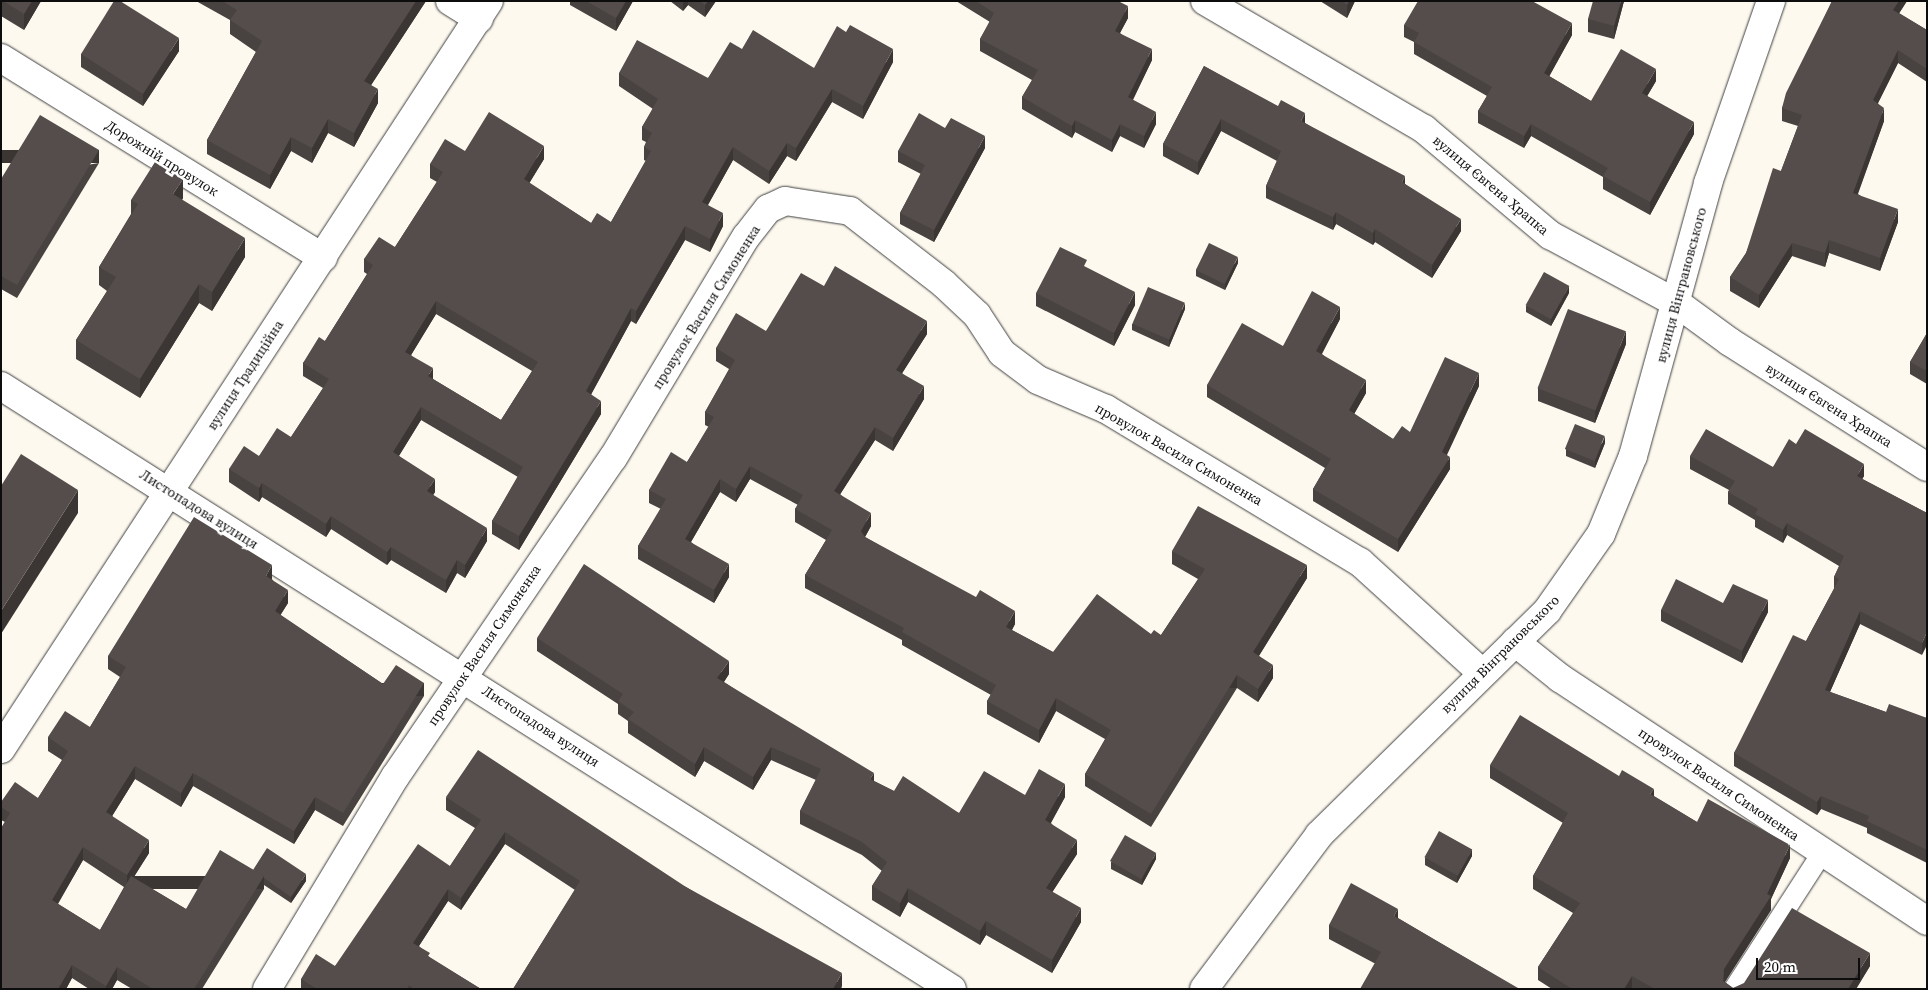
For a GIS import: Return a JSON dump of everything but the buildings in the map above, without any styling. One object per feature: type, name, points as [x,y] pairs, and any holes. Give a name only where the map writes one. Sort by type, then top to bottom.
[{"type":"street","points":[[450,1],[484,10]]},
{"type":"street","name":"вулиця Євгена Храпка","points":[[1205,1],[1424,129],[1550,235],[1678,304],[1730,342],[1927,466]]},
{"type":"street","name":"вулиця Вінграновського","points":[[1204,989],[1319,835],[1515,642],[1576,575],[1601,534],[1634,456],[1678,304],[1708,183],[1771,1]]},
{"type":"street","name":"вулиця Традиційна","points":[[1,749],[484,10]]},
{"type":"street","name":"Дорожній провулок","points":[[1,58],[323,258]]},
{"type":"street","name":"провулок Василя Симоненка","points":[[267,989],[462,676],[613,458],[746,237],[768,209],[785,201],[802,200],[850,212],[944,284],[976,315],[1002,353],[1038,380],[1106,409],[1360,562],[1482,673]]},
{"type":"street","name":"Листопадова вулиця","points":[[1,386],[170,490],[952,989]]},
{"type":"street","name":"провулок Василя Симоненка","points":[[1515,642],[1560,678],[1927,921]]},
{"type":"lane","points":[[1734,989],[1822,853]]}]
